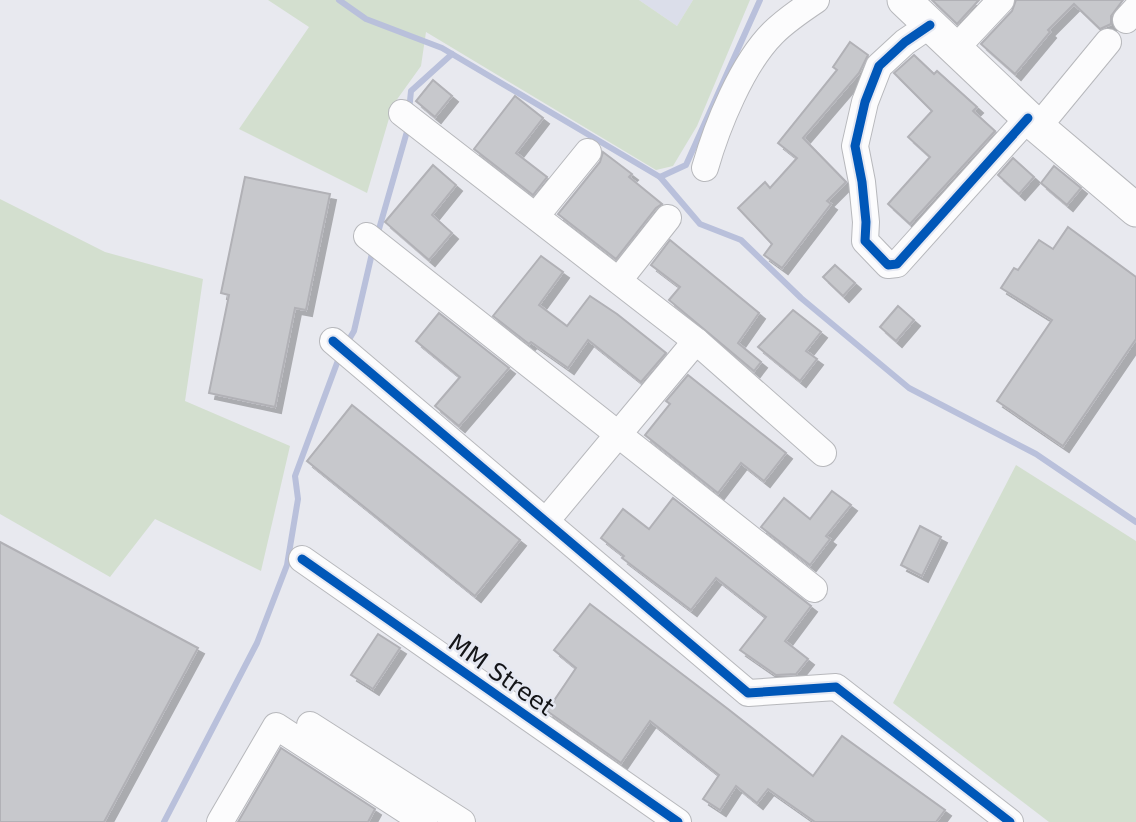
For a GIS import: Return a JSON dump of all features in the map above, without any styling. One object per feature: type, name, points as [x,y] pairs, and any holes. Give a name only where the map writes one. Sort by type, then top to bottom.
[{"type":"street","points":[[705,168],[714,137],[750,62],[773,33],[816,0]]},
{"type":"street","points":[[904,0],[1033,122],[1136,209]]},
{"type":"street","points":[[955,49],[1001,0]]},
{"type":"street","points":[[930,25],[905,42],[879,66],[865,102],[855,146],[862,182],[865,241],[888,265],[897,264],[1108,42]]},
{"type":"street","points":[[402,113],[696,341],[823,453]]},
{"type":"street","points":[[536,216],[588,152]]},
{"type":"street","points":[[619,280],[668,218]]},
{"type":"street","points":[[368,236],[814,589]]},
{"type":"street","points":[[333,341],[748,693],[836,687],[1010,822]]},
{"type":"street","points":[[546,521],[696,341]]},
{"type":"street","name":"MM Street","points":[[302,559],[677,822]]},
{"type":"street","points":[[310,725],[462,822]]},
{"type":"street","points":[[220,822],[276,726],[424,822]]},
{"type":"shaded area","points":[[639,0],[693,0],[677,26]]},
{"type":"green space","points":[[268,0],[639,0],[677,26],[693,0],[750,0],[697,126],[673,166],[656,170],[426,32],[421,66],[393,105],[367,193],[239,129],[309,27]]},
{"type":"green space","points":[[0,199],[105,252],[203,279],[185,401],[290,446],[261,571],[155,519],[110,577],[0,514]]},
{"type":"green space","points":[[1016,465],[1136,541],[1136,822],[1049,822],[893,703]]},
{"type":"building","points":[[932,0],[979,0],[957,24]]},
{"type":"building","points":[[1016,0],[1123,0],[1111,16],[1111,24],[1100,29],[1074,4],[1048,30],[1050,32],[1015,74],[981,44],[1012,11]]},
{"type":"building","points":[[850,42],[868,55],[859,73],[803,138],[846,182],[827,201],[831,204],[782,268],[764,255],[772,244],[738,208],[765,182],[770,188],[797,158],[778,143],[837,70],[833,67]]},
{"type":"building","points":[[914,55],[934,74],[937,71],[977,107],[973,111],[995,131],[910,224],[888,204],[930,157],[908,137],[932,111],[894,73]]},
{"type":"building","points":[[433,80],[452,96],[435,117],[416,101]]},
{"type":"building","points":[[515,96],[543,118],[516,153],[547,177],[533,195],[474,149]]},
{"type":"building","points":[[603,152],[632,174],[629,177],[662,204],[616,259],[558,214],[600,162]]},
{"type":"building","points":[[1013,158],[1034,177],[1019,194],[998,175]]},
{"type":"building","points":[[433,165],[456,185],[432,215],[452,233],[429,260],[385,222]]},
{"type":"building","points":[[1054,166],[1081,188],[1067,205],[1041,183]]},
{"type":"building","points":[[245,177],[330,194],[306,310],[295,308],[275,407],[209,393],[229,295],[221,293]]},
{"type":"building","points":[[1068,227],[1136,277],[1136,339],[1063,446],[997,401],[1052,320],[1001,288],[1014,268],[1018,270],[1039,240],[1053,249]]},
{"type":"building","points":[[670,240],[759,313],[738,343],[761,362],[754,371],[669,300],[680,287],[651,265]]},
{"type":"building","points":[[541,256],[563,272],[539,305],[567,326],[590,296],[666,353],[641,382],[588,340],[568,368],[531,342],[529,344],[493,316]]},
{"type":"building","points":[[835,265],[855,283],[843,296],[823,277]]},
{"type":"building","points":[[898,306],[914,320],[896,341],[880,327]]},
{"type":"building","points":[[793,310],[821,332],[806,351],[817,359],[800,381],[758,347]]},
{"type":"building","points":[[439,313],[509,368],[459,426],[435,406],[460,377],[416,341]]},
{"type":"building","points":[[688,375],[786,453],[764,481],[741,463],[718,493],[645,435],[670,404],[666,401]]},
{"type":"building","points":[[352,405],[520,540],[475,596],[307,461]]},
{"type":"building","points":[[832,491],[851,505],[826,536],[830,539],[810,565],[761,527],[784,498],[810,519]]},
{"type":"building","points":[[673,498],[811,606],[785,641],[808,659],[796,674],[776,675],[740,650],[766,617],[716,578],[691,610],[622,558],[624,556],[601,538],[623,509],[649,529]]},
{"type":"building","points":[[920,526],[941,537],[922,576],[901,565]]},
{"type":"building","points":[[0,542],[198,648],[104,822],[0,822]]},
{"type":"building","points":[[590,604],[813,776],[842,736],[945,810],[936,822],[815,822],[768,789],[757,803],[736,786],[720,810],[703,799],[719,775],[650,721],[621,763],[547,711],[576,668],[554,650]]},
{"type":"building","points":[[378,634],[400,648],[373,689],[351,675]]},
{"type":"building","points":[[281,748],[375,809],[368,822],[238,822]]},
{"type":"waterway","points":[[339,0],[366,19],[442,48],[660,177],[686,165],[760,0]]},
{"type":"waterway","points":[[409,111],[411,91],[452,54]]},
{"type":"waterway","points":[[377,236],[408,128]]},
{"type":"waterway","points":[[660,177],[700,224],[741,240],[801,298],[909,388],[1036,454],[1136,522]]},
{"type":"waterway","points":[[347,343],[354,331],[373,249]]},
{"type":"waterway","points":[[164,822],[257,643],[287,565],[298,499],[295,476],[340,355]]},
{"type":"cycle path","points":[[930,25],[905,42],[879,66],[865,102],[855,146],[862,182],[865,241],[888,265],[897,264],[1028,118]]},
{"type":"cycle path","points":[[333,341],[748,693],[836,687],[1010,822]]},
{"type":"cycle path","points":[[302,559],[678,822]]}]
